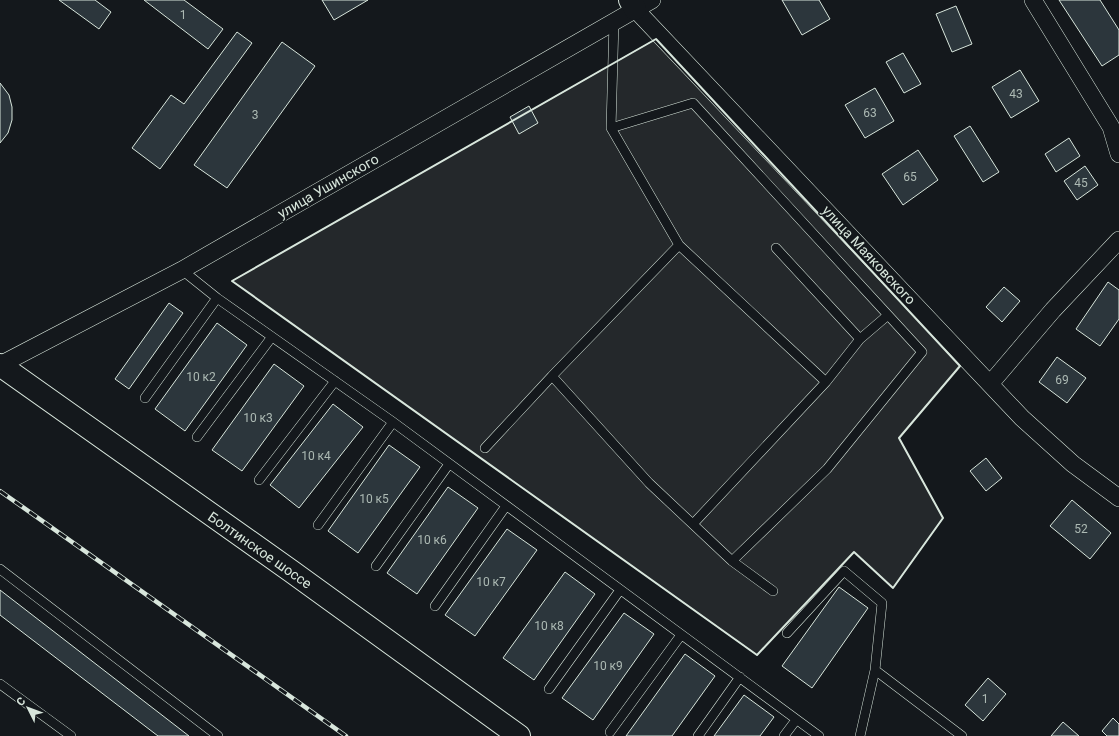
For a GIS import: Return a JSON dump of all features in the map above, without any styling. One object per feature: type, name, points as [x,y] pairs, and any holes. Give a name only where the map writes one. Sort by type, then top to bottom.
[{"type":"main road","name":"Болтинское шоссе","points":[[0,365],[519,736]]},
{"type":"street","points":[[1033,0],[1111,127],[1119,154]]},
{"type":"street","name":"улица Ушинского","points":[[0,365],[182,270],[614,21],[639,3]]},
{"type":"street","name":"улица Маяковского","points":[[639,3],[1022,418],[1073,464],[1119,498]]},
{"type":"street","points":[[990,384],[1053,310],[1119,240]]},
{"type":"lane","points":[[614,21],[611,128],[679,245],[826,382]]},
{"type":"lane","points":[[611,128],[693,103],[922,352],[827,469],[732,561]]},
{"type":"lane","points":[[485,448],[552,376],[679,245]]},
{"type":"lane","points":[[776,248],[860,339]]},
{"type":"lane","points":[[182,270],[271,338],[392,422],[819,736]]},
{"type":"lane","points":[[145,398],[217,298]]},
{"type":"lane","points":[[693,524],[826,382],[860,339],[888,315]]},
{"type":"lane","points":[[197,437],[271,338]]},
{"type":"lane","points":[[552,376],[649,483],[732,561],[773,591]]},
{"type":"lane","points":[[260,480],[335,381]]},
{"type":"lane","points":[[318,525],[392,422]]},
{"type":"lane","points":[[376,566],[449,464]]},
{"type":"lane","points":[[435,606],[506,506]]},
{"type":"lane","points":[[0,569],[218,736]]},
{"type":"lane","points":[[787,633],[844,571],[882,603],[875,670],[860,736]]},
{"type":"lane","points":[[549,689],[620,590]]},
{"type":"lane","points":[[610,732],[681,635]]},
{"type":"lane","points":[[875,670],[962,736]]},
{"type":"lane","points":[[698,736],[740,677]]},
{"type":"lane","points":[[0,684],[71,736]]},
{"type":"lane","points":[[784,736],[796,720]]},
{"type":"shaded area","points":[[656,39],[960,366],[899,438],[943,518],[893,588],[854,552],[757,655],[232,281]]},
{"type":"building","points":[[59,0],[95,0],[111,12],[99,29]]},
{"type":"building","points":[[144,0],[184,0],[223,29],[208,49]]},
{"type":"building","points":[[322,0],[368,0],[334,20]]},
{"type":"building","points":[[782,0],[819,0],[830,19],[802,35]]},
{"type":"building","points":[[1059,0],[1100,0],[1119,30],[1119,55],[1102,66]]},
{"type":"building","points":[[956,6],[972,44],[952,52],[936,14]]},
{"type":"building","points":[[237,32],[252,43],[160,169],[132,148],[171,95],[184,104]]},
{"type":"building","points":[[282,42],[315,66],[227,188],[194,165]]},
{"type":"building","points":[[903,53],[921,84],[904,93],[886,62]]},
{"type":"building","points":[[1020,70],[1039,101],[1011,118],[992,87]]},
{"type":"building","points":[[0,83],[9,95],[12,107],[12,120],[8,133],[0,143]]},
{"type":"building","points":[[875,88],[894,121],[865,138],[845,105]]},
{"type":"building","points":[[529,106],[538,123],[519,134],[510,117]]},
{"type":"building","points":[[970,126],[999,172],[983,182],[954,136]]},
{"type":"building","points":[[1069,138],[1080,156],[1056,172],[1045,154]]},
{"type":"building","points":[[918,150],[938,180],[903,205],[882,174]]},
{"type":"building","points":[[1085,166],[1098,185],[1077,200],[1064,181]]},
{"type":"building","points":[[1108,282],[1119,290],[1119,319],[1100,346],[1076,329]]},
{"type":"building","points":[[1004,287],[1020,301],[1002,322],[986,307]]},
{"type":"building","points":[[169,303],[183,313],[129,389],[115,379]]},
{"type":"building","points":[[217,323],[247,345],[185,431],[155,409]]},
{"type":"building","points":[[1057,357],[1086,378],[1067,403],[1039,382]]},
{"type":"building","points":[[274,364],[304,386],[242,471],[212,450]]},
{"type":"building","points":[[333,404],[363,427],[299,508],[270,485]]},
{"type":"building","points":[[389,445],[420,467],[358,553],[328,531]]},
{"type":"building","points":[[986,458],[1002,478],[986,491],[970,471]]},
{"type":"building","points":[[448,487],[478,508],[417,594],[387,573]]},
{"type":"building","points":[[1072,500],[1111,533],[1090,559],[1050,526]]},
{"type":"building","points":[[507,529],[537,550],[475,636],[445,615]]},
{"type":"building","points":[[565,572],[595,594],[534,680],[503,658]]},
{"type":"building","points":[[839,587],[868,608],[812,688],[782,666]]},
{"type":"building","points":[[0,590],[189,736],[158,736],[0,615]]},
{"type":"building","points":[[624,613],[654,634],[593,720],[562,698]]},
{"type":"building","points":[[685,654],[715,676],[672,736],[626,736]]},
{"type":"building","points":[[988,678],[1006,694],[983,721],[965,705]]},
{"type":"building","points":[[744,695],[774,717],[760,736],[714,736]]},
{"type":"building","points":[[1113,718],[1119,724],[1119,736],[1107,736],[1102,731]]},
{"type":"building","points":[[1063,722],[1079,736],[1051,736]]},
{"type":"railway","points":[[0,491],[346,736]]},
{"type":"wall","points":[[656,39],[960,366],[899,438],[943,518],[893,588],[854,552],[757,655],[232,281],[656,39]]}]
